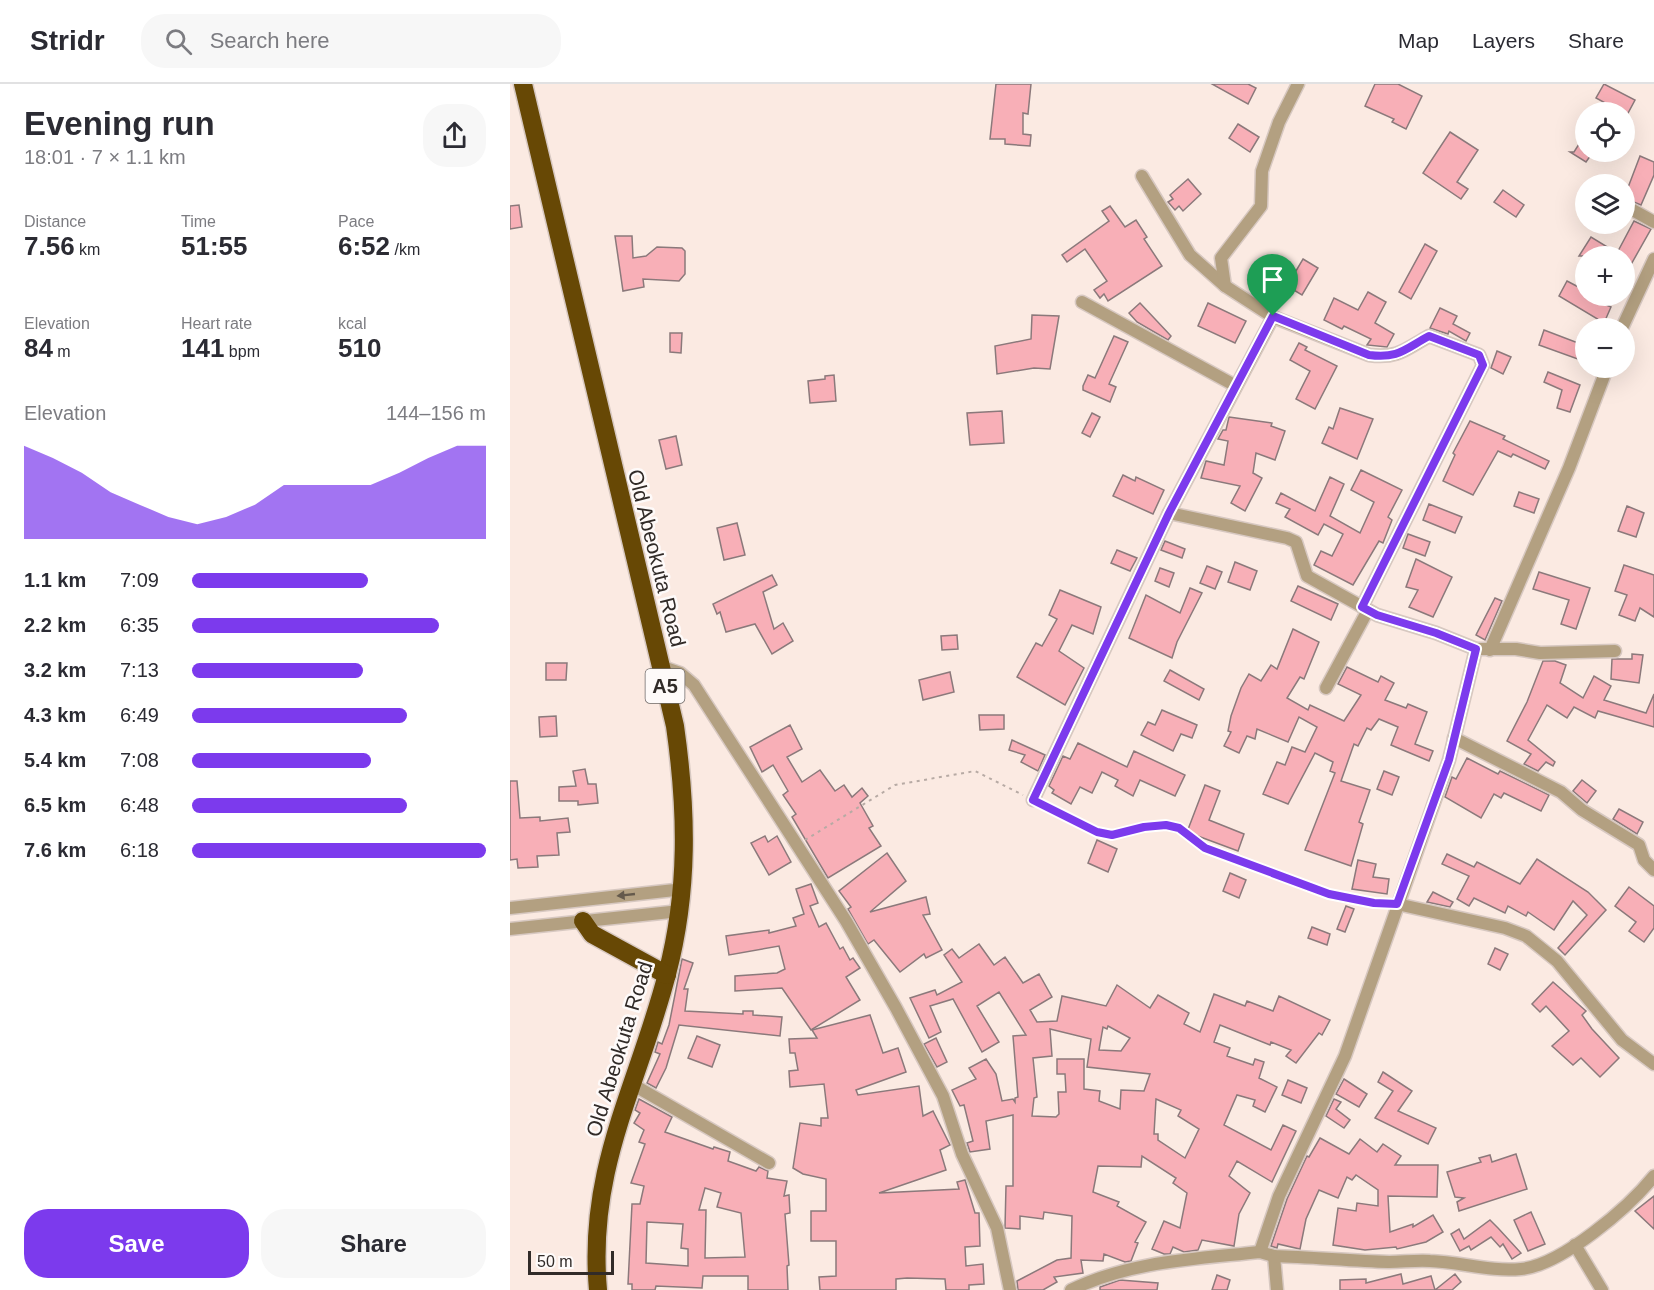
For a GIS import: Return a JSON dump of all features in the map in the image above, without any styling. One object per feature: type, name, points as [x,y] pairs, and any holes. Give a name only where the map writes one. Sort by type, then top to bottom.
[{"type":"highway","name":"Old Abeokuta Road","points":[[523,84],[675,726],[684,786],[686,838],[684,889],[667,975],[630,1083],[603,1178],[596,1227],[598,1290]]},
{"type":"highway","points":[[583,921],[592,934],[667,975]]},
{"type":"street","points":[[1225,286],[1221,258],[1261,206],[1262,171],[1279,122],[1298,84]]},
{"type":"street","points":[[1142,176],[1190,255],[1225,286],[1273,316],[1369,355],[1385,357],[1399,355],[1429,336],[1479,355],[1483,365],[1326,688]]},
{"type":"street","points":[[1635,211],[1654,222]]},
{"type":"street","points":[[1627,318],[1654,259]]},
{"type":"street","points":[[1082,302],[1236,386]]},
{"type":"street","points":[[1033,800],[1169,513],[1273,316]]},
{"type":"street","points":[[1490,650],[1569,468],[1603,378]]},
{"type":"street","points":[[1169,513],[1296,542],[1307,576],[1365,608],[1476,649],[1516,649],[1540,653],[1615,651]]},
{"type":"street","points":[[1260,1252],[1279,1196],[1345,1056],[1440,788],[1476,649]]},
{"type":"street","points":[[660,666],[680,673],[694,685],[798,844],[896,1008],[943,1096],[962,1154],[997,1228],[1010,1290]]},
{"type":"street","points":[[1454,738],[1561,792],[1582,810],[1639,845],[1644,860],[1654,870]]},
{"type":"street","points":[[510,908],[684,889]]},
{"type":"street","points":[[583,921],[584,899]]},
{"type":"street","points":[[1397,904],[1505,928],[1526,936],[1557,961],[1622,1040],[1654,1064]]},
{"type":"street","points":[[510,928],[680,911]]},
{"type":"street","points":[[630,1083],[769,1163]]},
{"type":"street","points":[[1071,1290],[1113,1273],[1149,1264],[1260,1252],[1274,1256],[1389,1262],[1431,1260],[1497,1269],[1523,1269],[1546,1262],[1575,1245],[1638,1196],[1654,1176]]},
{"type":"street","points":[[1575,1245],[1602,1290]]},
{"type":"street","points":[[1274,1256],[1277,1290]]},
{"type":"path","points":[[798,844],[895,785],[975,771],[1097,832],[1112,835],[1144,827],[1166,825],[1179,828],[1205,848],[1329,894],[1374,903],[1397,904]]},
{"type":"building","points":[[996,84],[1031,84],[1028,114],[1023,113],[1023,134],[1031,135],[1030,146],[1005,144],[1005,139],[990,139]]},
{"type":"building","points":[[1212,84],[1248,84],[1256,88],[1248,104]]},
{"type":"building","points":[[1375,84],[1398,84],[1422,96],[1406,129],[1392,122],[1394,119],[1365,106]]},
{"type":"building","points":[[1604,84],[1635,100],[1634,102],[1603,102],[1596,98]]},
{"type":"building","points":[[1238,124],[1259,137],[1250,152],[1229,138]]},
{"type":"building","points":[[1450,132],[1478,150],[1457,182],[1468,189],[1461,199],[1423,173]]},
{"type":"building","points":[[1640,156],[1654,162],[1654,175],[1641,205],[1635,203],[1635,174],[1633,174]]},
{"type":"building","points":[[1188,179],[1201,194],[1183,211],[1179,206],[1175,210],[1168,202],[1173,199],[1170,195]]},
{"type":"building","points":[[1503,190],[1524,205],[1516,217],[1494,202]]},
{"type":"building","points":[[519,205],[522,227],[510,229],[510,206]]},
{"type":"building","points":[[1110,206],[1125,227],[1136,220],[1147,237],[1144,239],[1162,266],[1108,301],[1104,294],[1100,298],[1094,290],[1107,281],[1085,249],[1067,262],[1062,255],[1109,221],[1102,211]]},
{"type":"building","points":[[1635,221],[1651,229],[1635,257],[1635,246],[1621,246],[1627,234],[1635,234]]},
{"type":"building","points":[[615,236],[632,236],[633,258],[646,256],[657,247],[682,248],[685,251],[685,274],[679,281],[643,279],[644,287],[623,291]]},
{"type":"building","points":[[1591,237],[1606,246],[1585,246]]},
{"type":"building","points":[[1425,244],[1437,251],[1411,299],[1399,292]]},
{"type":"building","points":[[1303,259],[1318,268],[1302,295],[1287,286]]},
{"type":"building","points":[[1567,281],[1575,285],[1575,306],[1559,296]]},
{"type":"building","points":[[1368,292],[1386,302],[1375,323],[1394,334],[1387,347],[1367,345],[1371,339],[1344,326],[1342,329],[1324,320],[1334,298],[1358,310]]},
{"type":"building","points":[[1140,303],[1171,336],[1168,340],[1137,322],[1129,313]]},
{"type":"building","points":[[1208,303],[1246,321],[1235,343],[1198,326]]},
{"type":"building","points":[[1576,306],[1611,307],[1606,318],[1596,318]]},
{"type":"building","points":[[1440,308],[1457,316],[1453,324],[1470,333],[1466,341],[1449,331],[1448,334],[1430,328]]},
{"type":"building","points":[[1032,315],[1059,316],[1050,369],[1034,368],[997,374],[995,346],[1031,339]]},
{"type":"building","points":[[1544,330],[1575,342],[1575,358],[1539,345]]},
{"type":"building","points":[[670,333],[682,333],[681,353],[670,352]]},
{"type":"building","points":[[1114,336],[1128,342],[1109,384],[1116,387],[1110,402],[1083,390],[1083,386],[1088,375],[1095,378]]},
{"type":"building","points":[[1299,343],[1307,347],[1305,350],[1337,366],[1315,409],[1296,399],[1310,371],[1290,360]]},
{"type":"building","points":[[1497,351],[1511,357],[1503,374],[1491,368]]},
{"type":"building","points":[[1548,372],[1580,385],[1570,412],[1557,408],[1562,390],[1544,382]]},
{"type":"building","points":[[834,375],[836,401],[810,403],[808,381],[825,379],[825,376]]},
{"type":"building","points":[[1340,408],[1373,419],[1357,459],[1322,443],[1329,427],[1333,429]]},
{"type":"building","points":[[1002,411],[1004,443],[970,445],[967,413]]},
{"type":"building","points":[[1092,413],[1100,417],[1090,437],[1082,433]]},
{"type":"building","points":[[1229,417],[1272,423],[1271,426],[1285,431],[1275,460],[1256,453],[1253,473],[1262,478],[1245,511],[1231,503],[1240,486],[1201,478],[1206,461],[1224,465],[1228,441],[1218,439],[1223,430],[1226,430]]},
{"type":"building","points":[[1470,421],[1505,436],[1503,439],[1549,461],[1545,469],[1513,454],[1511,457],[1498,451],[1473,495],[1443,481],[1455,455],[1453,453]]},
{"type":"building","points":[[676,436],[682,465],[666,469],[659,440]]},
{"type":"building","points":[[1361,470],[1402,490],[1388,517],[1392,520],[1383,543],[1379,541],[1353,585],[1314,565],[1321,551],[1332,556],[1343,534],[1324,524],[1318,535],[1285,517],[1290,509],[1276,503],[1281,493],[1315,511],[1330,477],[1344,484],[1330,516],[1360,533],[1374,502],[1351,490]]},
{"type":"building","points":[[1123,475],[1135,481],[1136,477],[1164,490],[1153,514],[1113,496]]},
{"type":"building","points":[[1519,492],[1539,499],[1534,513],[1514,506]]},
{"type":"building","points":[[1429,504],[1462,517],[1455,533],[1423,520]]},
{"type":"building","points":[[1627,506],[1644,513],[1636,537],[1618,531]]},
{"type":"building","points":[[737,523],[745,555],[724,560],[717,528]]},
{"type":"building","points":[[1408,534],[1430,542],[1425,556],[1403,548]]},
{"type":"building","points":[[1165,541],[1185,549],[1182,558],[1161,550]]},
{"type":"building","points":[[1117,550],[1137,558],[1130,571],[1111,563]]},
{"type":"building","points":[[1416,559],[1452,577],[1433,617],[1409,607],[1418,590],[1406,587]]},
{"type":"building","points":[[1235,562],[1257,571],[1250,590],[1228,582]]},
{"type":"building","points":[[1624,565],[1654,575],[1654,617],[1640,608],[1635,621],[1619,615],[1627,595],[1615,591]]},
{"type":"building","points":[[1207,566],[1222,572],[1215,589],[1200,583]]},
{"type":"building","points":[[1160,568],[1174,573],[1169,587],[1155,581]]},
{"type":"building","points":[[1539,572],[1590,588],[1576,629],[1561,624],[1569,600],[1533,589]]},
{"type":"building","points":[[772,575],[777,585],[763,592],[774,629],[783,623],[793,641],[772,654],[755,624],[726,632],[720,612],[717,614],[713,604]]},
{"type":"building","points":[[1298,586],[1338,604],[1331,620],[1291,601]]},
{"type":"building","points":[[1190,588],[1202,593],[1177,642],[1172,658],[1129,638],[1146,595],[1180,613]]},
{"type":"building","points":[[1060,590],[1101,607],[1093,634],[1072,625],[1059,651],[1084,668],[1065,705],[1017,677],[1036,643],[1042,646],[1057,619],[1049,615]]},
{"type":"building","points":[[1495,598],[1502,601],[1485,640],[1476,635]]},
{"type":"building","points":[[1293,629],[1319,642],[1304,679],[1300,677],[1287,698],[1308,710],[1310,705],[1344,721],[1361,695],[1338,684],[1347,667],[1378,682],[1381,676],[1394,683],[1385,700],[1406,708],[1408,704],[1427,712],[1415,744],[1433,751],[1429,761],[1391,745],[1398,727],[1379,719],[1371,730],[1367,728],[1358,746],[1354,744],[1341,781],[1370,790],[1359,822],[1363,824],[1351,866],[1305,850],[1335,773],[1330,771],[1333,762],[1315,753],[1288,804],[1263,794],[1277,762],[1285,765],[1292,747],[1305,752],[1317,727],[1299,717],[1288,742],[1257,729],[1255,739],[1247,736],[1239,753],[1224,746],[1231,732],[1228,731],[1231,716],[1241,688],[1249,674],[1261,681],[1271,665],[1277,669]]},
{"type":"building","points":[[957,635],[958,649],[942,650],[941,636]]},
{"type":"building","points":[[1632,654],[1643,655],[1639,683],[1611,679],[1612,659],[1632,659]]},
{"type":"building","points":[[1543,661],[1555,661],[1566,665],[1560,683],[1583,698],[1594,676],[1611,686],[1604,700],[1646,713],[1654,694],[1654,727],[1598,711],[1595,718],[1574,707],[1567,718],[1547,705],[1528,740],[1555,762],[1553,766],[1546,762],[1538,771],[1524,764],[1531,754],[1507,741],[1527,702]]},
{"type":"building","points":[[546,663],[567,663],[566,680],[546,680]]},
{"type":"building","points":[[1170,670],[1204,689],[1199,700],[1164,681]]},
{"type":"building","points":[[950,672],[954,692],[923,700],[919,680]]},
{"type":"building","points":[[1162,710],[1197,725],[1192,738],[1181,734],[1173,751],[1141,735],[1148,722],[1155,725]]},
{"type":"building","points":[[979,715],[1004,715],[1004,729],[980,730]]},
{"type":"building","points":[[556,716],[557,736],[540,737],[539,717]]},
{"type":"building","points":[[790,725],[802,749],[787,757],[802,782],[820,770],[835,791],[844,785],[852,797],[862,788],[868,796],[860,803],[873,826],[869,828],[881,846],[828,878],[792,817],[796,814],[783,795],[788,791],[773,765],[762,772],[750,747]]},
{"type":"building","points":[[1012,740],[1045,755],[1038,771],[1021,762],[1025,755],[1009,750]]},
{"type":"building","points":[[1078,743],[1127,767],[1134,751],[1185,775],[1175,796],[1140,780],[1133,796],[1115,786],[1118,780],[1102,772],[1092,793],[1080,787],[1071,804],[1052,793],[1054,790],[1049,786],[1063,756],[1070,759]]},
{"type":"building","points":[[1467,758],[1498,774],[1500,771],[1549,795],[1541,811],[1504,793],[1501,798],[1494,794],[1481,818],[1445,797],[1452,777],[1456,779]]},
{"type":"building","points":[[585,769],[588,784],[596,784],[598,803],[578,805],[578,801],[559,801],[559,787],[576,786],[573,771]]},
{"type":"building","points":[[1384,771],[1399,777],[1392,795],[1377,789]]},
{"type":"building","points":[[1582,780],[1596,791],[1587,803],[1573,791]]},
{"type":"building","points":[[510,781],[517,781],[520,818],[540,817],[540,821],[568,818],[570,832],[557,833],[559,855],[537,856],[538,867],[518,868],[517,859],[510,860]]},
{"type":"building","points":[[1205,785],[1220,791],[1209,820],[1244,834],[1238,851],[1187,832]]},
{"type":"building","points":[[1619,809],[1643,822],[1637,834],[1613,819]]},
{"type":"building","points":[[765,836],[768,842],[777,836],[791,862],[769,875],[751,843]]},
{"type":"building","points":[[1097,840],[1117,849],[1108,872],[1088,863]]},
{"type":"building","points":[[887,853],[906,881],[870,912],[926,897],[930,914],[923,915],[942,950],[926,958],[924,954],[900,972],[874,940],[868,944],[848,909],[851,907],[839,891]]},
{"type":"building","points":[[1447,854],[1474,867],[1477,862],[1520,884],[1537,859],[1588,892],[1606,910],[1565,955],[1558,948],[1587,915],[1573,901],[1554,930],[1528,912],[1526,916],[1508,906],[1505,913],[1474,898],[1469,906],[1457,899],[1469,876],[1442,864]]},
{"type":"building","points":[[1358,860],[1376,864],[1373,877],[1389,879],[1387,894],[1352,889]]},
{"type":"building","points":[[1230,873],[1246,880],[1239,898],[1223,891]]},
{"type":"building","points":[[811,884],[818,903],[810,906],[819,927],[826,923],[840,949],[843,947],[850,960],[853,958],[860,968],[846,977],[860,1000],[811,1030],[782,988],[735,991],[735,976],[777,973],[785,969],[779,946],[729,955],[726,936],[769,930],[769,933],[796,926],[793,918],[804,914],[796,889]]},
{"type":"building","points":[[1629,887],[1654,906],[1654,928],[1644,942],[1629,931],[1636,922],[1615,906]]},
{"type":"building","points":[[1433,892],[1453,902],[1450,907],[1427,902]]},
{"type":"building","points":[[1346,906],[1354,909],[1345,932],[1337,929]]},
{"type":"building","points":[[1312,927],[1330,934],[1327,945],[1308,938]]},
{"type":"building","points":[[979,944],[994,965],[1005,957],[1023,983],[1039,974],[1052,997],[1030,1010],[1037,1022],[1057,1021],[1062,996],[1106,1006],[1117,985],[1150,1008],[1158,995],[1189,1013],[1184,1024],[1200,1032],[1214,994],[1245,1006],[1247,1001],[1273,1011],[1279,996],[1330,1020],[1322,1035],[1319,1033],[1296,1063],[1286,1056],[1291,1050],[1271,1042],[1270,1045],[1220,1025],[1214,1042],[1230,1048],[1227,1056],[1253,1065],[1255,1059],[1264,1062],[1259,1078],[1277,1087],[1265,1112],[1253,1106],[1255,1100],[1237,1095],[1224,1125],[1271,1150],[1283,1125],[1296,1131],[1272,1182],[1237,1161],[1229,1176],[1250,1193],[1239,1214],[1234,1246],[1202,1240],[1198,1250],[1184,1252],[1173,1247],[1170,1254],[1164,1254],[1152,1249],[1164,1221],[1180,1228],[1187,1193],[1173,1183],[1176,1178],[1142,1156],[1141,1167],[1098,1166],[1093,1192],[1119,1202],[1117,1206],[1146,1222],[1135,1242],[1138,1243],[1131,1261],[1125,1262],[1104,1254],[1103,1261],[1081,1260],[1083,1273],[1054,1277],[1057,1282],[1043,1290],[1018,1290],[1017,1281],[1057,1260],[1071,1258],[1072,1216],[1044,1212],[1043,1219],[1020,1216],[1020,1229],[1005,1228],[1006,1186],[1013,1186],[1013,1115],[986,1121],[990,1149],[970,1152],[967,1143],[973,1141],[964,1105],[960,1106],[952,1090],[976,1079],[969,1068],[986,1059],[996,1074],[1002,1101],[1013,1099],[1015,1102],[1015,1098],[1018,1097],[1013,1036],[1026,1035],[999,992],[977,1006],[999,1042],[982,1052],[953,999],[930,1006],[941,1032],[929,1038],[910,998],[935,990],[937,995],[962,982],[944,955],[952,949],[959,958]],"holes":[[[1108,1026],[1130,1038],[1121,1051],[1099,1050],[1103,1027],[1107,1029]],[[1050,1029],[1091,1039],[1087,1067],[1150,1074],[1144,1091],[1121,1090],[1120,1109],[1099,1101],[1100,1091],[1084,1089],[1084,1059],[1057,1059],[1057,1074],[1065,1074],[1066,1092],[1058,1092],[1059,1114],[1056,1117],[1032,1116],[1034,1098],[1037,1097],[1033,1058],[1052,1056]],[[1156,1099],[1181,1110],[1178,1116],[1199,1129],[1185,1158],[1158,1140],[1158,1134],[1154,1134]]]},
{"type":"building","points":[[1495,948],[1508,954],[1500,970],[1488,964]]},
{"type":"building","points":[[682,959],[693,963],[684,989],[688,989],[685,1011],[743,1014],[743,1011],[753,1011],[753,1015],[782,1017],[780,1036],[679,1025],[666,1068],[656,1088],[647,1083],[660,1054],[655,1052],[658,1042],[662,1044],[669,1025]]},
{"type":"building","points":[[1553,982],[1586,1011],[1582,1015],[1619,1058],[1600,1077],[1581,1058],[1573,1065],[1552,1046],[1569,1031],[1546,1006],[1540,1012],[1532,1004]]},
{"type":"building","points":[[870,1015],[883,1053],[898,1048],[906,1072],[856,1090],[858,1095],[919,1086],[923,1116],[933,1111],[950,1145],[940,1150],[946,1170],[879,1193],[959,1189],[957,1182],[965,1180],[975,1213],[979,1213],[980,1246],[965,1247],[966,1266],[983,1264],[984,1284],[969,1285],[969,1290],[946,1290],[945,1279],[907,1278],[896,1279],[896,1290],[820,1290],[819,1277],[836,1276],[836,1241],[811,1241],[811,1211],[826,1211],[826,1179],[803,1174],[793,1168],[800,1123],[821,1126],[821,1118],[828,1118],[824,1084],[790,1087],[789,1071],[798,1070],[795,1053],[790,1053],[789,1039],[817,1038],[812,1030]]},
{"type":"building","points":[[697,1036],[720,1045],[712,1067],[688,1058]]},
{"type":"building","points":[[936,1038],[947,1062],[937,1067],[924,1044]]},
{"type":"building","points":[[1383,1072],[1412,1091],[1398,1111],[1436,1128],[1428,1144],[1375,1118],[1393,1091],[1378,1082]]},
{"type":"building","points":[[1344,1079],[1367,1094],[1359,1107],[1336,1094]]},
{"type":"building","points":[[1288,1080],[1307,1088],[1301,1103],[1282,1095]]},
{"type":"building","points":[[639,1099],[672,1117],[665,1132],[713,1149],[714,1147],[730,1152],[728,1161],[756,1171],[759,1167],[768,1171],[767,1178],[787,1181],[784,1196],[789,1195],[790,1213],[785,1214],[789,1265],[787,1266],[788,1290],[748,1290],[748,1276],[703,1276],[702,1288],[656,1286],[655,1290],[632,1290],[632,1284],[628,1284],[632,1204],[640,1204],[644,1186],[631,1183],[645,1144],[639,1142],[644,1130],[634,1123],[640,1113],[635,1110]],"holes":[[[705,1188],[721,1193],[717,1207],[741,1213],[745,1257],[705,1258],[706,1210],[699,1210]],[[647,1222],[683,1224],[681,1248],[688,1249],[688,1266],[646,1263]]]},
{"type":"building","points":[[1334,1099],[1341,1102],[1336,1109],[1350,1120],[1344,1128],[1326,1116]]},
{"type":"building","points":[[1320,1138],[1349,1154],[1360,1139],[1377,1152],[1383,1144],[1401,1156],[1395,1165],[1438,1165],[1437,1197],[1388,1196],[1390,1232],[1413,1224],[1413,1227],[1433,1215],[1443,1232],[1426,1242],[1397,1249],[1396,1247],[1365,1250],[1333,1245],[1338,1208],[1356,1211],[1357,1203],[1378,1206],[1378,1190],[1356,1175],[1352,1180],[1347,1177],[1338,1198],[1319,1190],[1306,1219],[1300,1249],[1278,1244],[1277,1248],[1271,1246],[1287,1199],[1307,1156],[1309,1157]]},
{"type":"building","points":[[1516,1154],[1527,1189],[1459,1211],[1457,1202],[1464,1198],[1455,1197],[1447,1172],[1481,1162],[1479,1158],[1490,1155],[1492,1162]]},
{"type":"building","points":[[1654,1196],[1654,1229],[1635,1211]]},
{"type":"building","points":[[1531,1212],[1545,1244],[1528,1251],[1514,1220]]},
{"type":"building","points":[[1490,1220],[1521,1253],[1512,1259],[1503,1244],[1500,1247],[1491,1237],[1471,1250],[1469,1246],[1460,1251],[1451,1234],[1459,1229],[1464,1239]]},
{"type":"building","points":[[1401,1274],[1403,1284],[1431,1276],[1435,1290],[1340,1290],[1340,1280],[1366,1279],[1366,1283]]},
{"type":"building","points":[[1455,1274],[1461,1282],[1452,1290],[1435,1290]]},
{"type":"building","points":[[1217,1275],[1230,1280],[1227,1290],[1212,1290]]},
{"type":"building","points":[[1120,1280],[1158,1283],[1157,1290],[1100,1290],[1100,1287]]},
{"type":"route","points":[[1273,316],[1369,355],[1385,357],[1399,355],[1429,336],[1466,348],[1479,355],[1483,365],[1362,607],[1377,615],[1436,633],[1476,649],[1449,760],[1397,904],[1374,903],[1329,894],[1205,848],[1179,828],[1166,825],[1144,827],[1112,835],[1097,832],[1033,800],[1169,513],[1273,316]]}]
